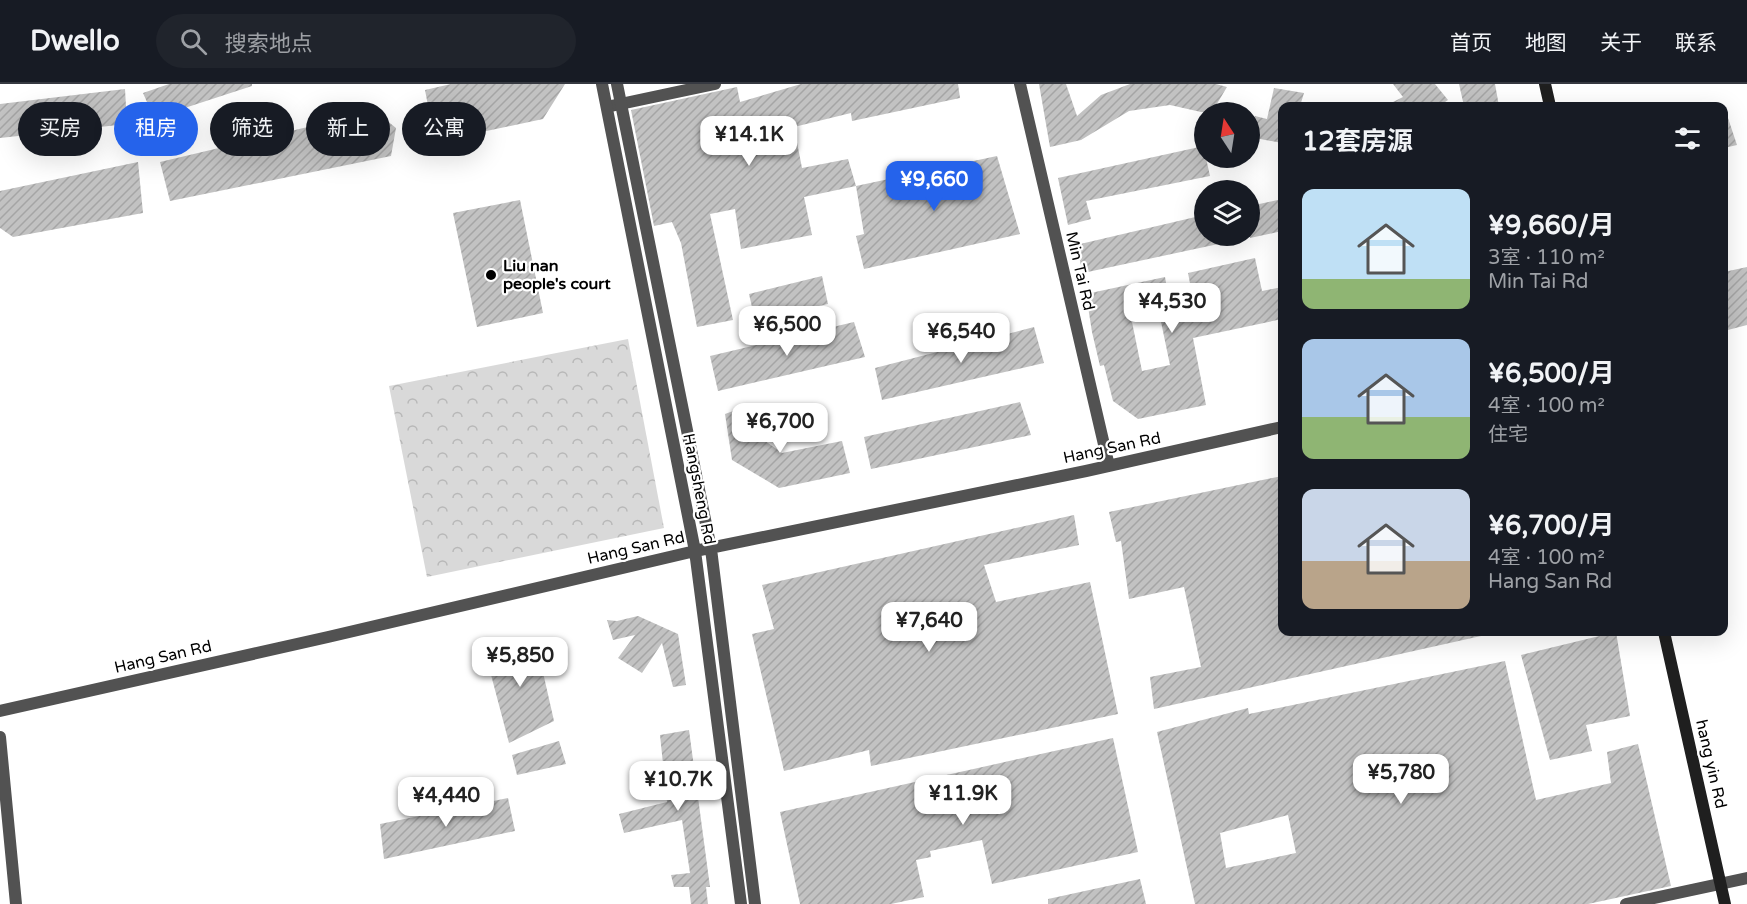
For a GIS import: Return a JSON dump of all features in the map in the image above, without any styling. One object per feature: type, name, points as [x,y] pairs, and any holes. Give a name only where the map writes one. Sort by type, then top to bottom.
[{"type":"main road","points":[[1545,84],[1549,102]]},
{"type":"main road","name":"hang yin Rd","points":[[1665,636],[1725,904]]},
{"type":"street","name":"Hangsheng Rd","points":[[602,84],[695,551],[741,904]]},
{"type":"street","points":[[617,84],[711,549],[755,904]]},
{"type":"street","points":[[606,107],[715,84]]},
{"type":"street","name":"Min Tai Rd","points":[[1020,84],[1109,466]]},
{"type":"street","name":"Hang San Rd","points":[[0,711],[695,551],[1109,466],[1278,428]]},
{"type":"street","points":[[0,737],[16,904]]},
{"type":"street","points":[[1626,904],[1747,878]]},
{"type":"green space","points":[[628,339],[664,528],[427,577],[389,386]]},
{"type":"building","points":[[169,84],[252,84],[252,86],[198,104],[147,102],[143,93]]},
{"type":"building","points":[[451,84],[565,84],[543,119],[486,131],[486,102],[427,102],[425,90]]},
{"type":"building","points":[[801,84],[958,84],[960,98],[852,121],[851,113],[794,127],[802,168],[848,159],[856,186],[804,197],[812,235],[741,249],[735,209],[710,214],[733,320],[697,327],[681,243],[672,222],[654,226],[631,110],[737,87],[740,102]]},
{"type":"building","points":[[1039,84],[1066,84],[1077,116],[1101,95],[1130,84],[1216,84],[1227,87],[1218,102],[1194,102],[1194,110],[1170,105],[1129,111],[1081,140],[1050,147]]},
{"type":"building","points":[[1393,84],[1435,84],[1448,100],[1445,102],[1393,102],[1403,97]]},
{"type":"building","points":[[1459,84],[1495,84],[1498,102],[1463,102]]},
{"type":"building","points":[[1274,88],[1304,93],[1301,102],[1278,102],[1278,142],[1260,139],[1260,117],[1267,119]]},
{"type":"building","points":[[125,89],[126,102],[114,102],[114,125],[102,127],[102,102],[18,102],[18,136],[0,138],[0,104]]},
{"type":"building","points":[[1728,118],[1737,145],[1728,147]]},
{"type":"building","points":[[390,123],[396,128],[391,156],[170,201],[160,162],[185,156],[198,156],[198,153],[210,150],[210,156],[294,156],[294,130],[306,127],[306,156],[390,156]]},
{"type":"building","points":[[1194,148],[1194,168],[1208,168],[1210,176],[1086,201],[1091,219],[1068,225],[1058,178]]},
{"type":"building","points":[[997,156],[1020,234],[864,269],[856,236],[864,234],[856,186]]},
{"type":"building","points":[[138,162],[143,213],[13,237],[0,228],[0,191]]},
{"type":"building","points":[[520,200],[543,313],[477,327],[453,213]]},
{"type":"building","points":[[1278,200],[1278,232],[1260,236],[1260,204]]},
{"type":"building","points":[[1194,217],[1194,246],[1209,246],[1083,273],[1076,245]]},
{"type":"building","points":[[1255,258],[1262,291],[1278,288],[1278,320],[1193,338],[1206,405],[1138,419],[1113,401],[1104,365],[1100,366],[1086,294],[1165,277],[1170,305],[1194,304],[1188,273]],"holes":[[[1160,317],[1170,365],[1142,371],[1132,322]]]},
{"type":"building","points":[[1747,267],[1747,325],[1728,330],[1728,271]]},
{"type":"building","points":[[822,276],[828,304],[755,320],[749,294]]},
{"type":"building","points":[[854,322],[865,357],[718,391],[710,356]]},
{"type":"building","points":[[1034,327],[1044,363],[882,400],[875,368]]},
{"type":"building","points":[[1020,402],[1031,435],[871,469],[864,437]]},
{"type":"building","points":[[755,403],[761,438],[782,453],[842,441],[850,473],[779,488],[732,460],[725,414]]},
{"type":"building","points":[[1278,477],[1278,636],[1481,636],[1154,709],[1150,677],[1201,667],[1184,587],[1129,599],[1121,541],[1116,542],[1109,512]]},
{"type":"building","points":[[1074,515],[1079,545],[984,565],[996,602],[1090,582],[1118,714],[871,766],[869,750],[784,771],[752,634],[774,629],[762,585]]},
{"type":"building","points":[[638,616],[678,634],[686,685],[673,687],[662,643],[642,673],[618,658],[635,635],[613,640],[607,620],[617,621]]},
{"type":"building","points":[[1599,636],[1617,636],[1630,716],[1586,725],[1592,751],[1550,760],[1521,655]]},
{"type":"building","points":[[535,637],[554,721],[509,743],[485,652]]},
{"type":"building","points":[[1505,661],[1536,800],[1611,783],[1607,752],[1638,744],[1671,886],[1588,904],[1195,904],[1157,732],[1248,708],[1249,714]],"holes":[[[1288,815],[1296,853],[1226,868],[1220,833]]]},
{"type":"building","points":[[689,730],[710,887],[706,887],[708,904],[691,904],[689,887],[674,887],[671,875],[690,873],[682,820],[624,833],[619,814],[667,802],[660,735]]},
{"type":"building","points":[[1113,738],[1138,852],[992,884],[982,840],[930,851],[931,857],[916,860],[924,897],[891,904],[800,904],[780,812]]},
{"type":"building","points":[[559,741],[566,764],[517,775],[512,755]]},
{"type":"building","points":[[508,798],[515,831],[384,859],[380,824]]},
{"type":"building","points":[[1140,879],[1146,904],[1048,904],[1048,899]]},
{"type":"place","name":"Liu nan people's court","points":[[491,275]]}]
